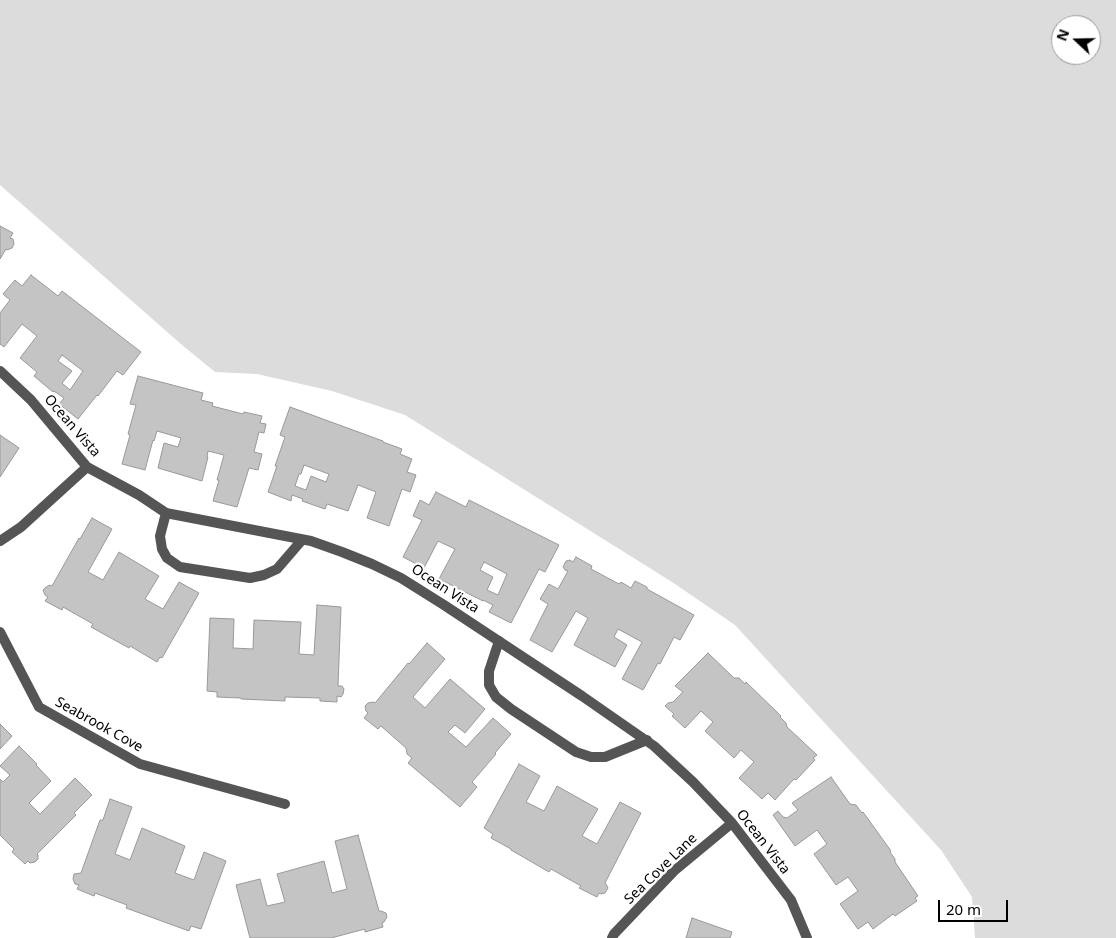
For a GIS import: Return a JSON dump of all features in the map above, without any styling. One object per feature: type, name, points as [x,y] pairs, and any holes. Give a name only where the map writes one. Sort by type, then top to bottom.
[{"type":"street","name":"Ocean Vista","points":[[0,371],[31,400],[88,467],[139,495],[166,513],[311,541],[372,564],[401,578],[499,641],[646,740],[693,782],[732,823],[791,900],[807,938]]},
{"type":"street","points":[[0,541],[21,527],[88,467]]},
{"type":"street","points":[[166,513],[160,536],[162,549],[167,558],[180,567],[250,578],[264,575],[277,569],[302,540]]},
{"type":"street","name":"Seabrook Cove","points":[[0,632],[39,707],[140,764],[285,804]]},
{"type":"street","points":[[499,641],[489,671],[489,685],[496,697],[511,709],[576,752],[591,757],[605,757],[646,740]]},
{"type":"street","name":"Sea Cove Lane","points":[[612,938],[674,871],[732,823]]},
{"type":"shaded area","points":[[0,0],[1116,0],[1116,938],[975,938],[972,897],[941,850],[735,625],[672,582],[405,415],[332,391],[257,374],[215,372],[0,185]]},
{"type":"building","points":[[0,226],[13,233],[10,238],[13,239],[14,244],[12,248],[6,249],[0,259]]},
{"type":"building","points":[[31,275],[58,296],[62,291],[141,352],[123,375],[117,371],[78,419],[59,404],[64,398],[53,392],[34,376],[37,372],[20,358],[37,336],[22,324],[4,347],[0,344],[0,313],[10,300],[3,294],[15,280],[22,286]],"holes":[[[62,355],[83,371],[70,390],[62,383],[72,371],[58,361]]]},
{"type":"building","points":[[138,376],[203,393],[201,400],[213,403],[212,406],[243,414],[244,412],[262,416],[260,423],[266,424],[264,433],[259,432],[254,452],[262,454],[258,470],[249,468],[237,507],[213,501],[224,455],[208,451],[202,481],[158,468],[164,443],[178,447],[181,438],[157,431],[145,470],[122,464],[136,405],[130,404]]},
{"type":"building","points":[[290,407],[402,449],[400,454],[412,459],[407,472],[416,475],[410,492],[402,489],[389,526],[367,518],[376,492],[358,485],[348,511],[327,504],[325,509],[302,501],[303,499],[292,495],[291,501],[268,492],[285,437],[280,435]],"holes":[[[304,465],[329,474],[326,482],[311,476],[306,490],[295,486]]]},
{"type":"building","points":[[0,435],[19,448],[0,477]]},
{"type":"building","points":[[436,492],[466,507],[469,500],[559,545],[545,572],[539,569],[511,623],[489,612],[493,605],[439,579],[455,549],[438,541],[424,568],[403,557],[422,520],[413,516],[420,500],[429,505]],"holes":[[[484,562],[507,574],[498,595],[487,590],[493,577],[480,570]]]},
{"type":"building","points":[[92,518],[112,529],[88,572],[103,580],[119,552],[159,576],[145,599],[163,609],[179,582],[199,593],[162,658],[160,657],[157,662],[91,627],[93,624],[63,607],[62,610],[45,601],[48,597],[43,590],[50,585],[52,586]]},
{"type":"building","points":[[576,557],[592,566],[591,569],[619,584],[621,582],[631,588],[635,581],[694,615],[680,640],[674,637],[660,664],[658,663],[643,690],[622,679],[642,642],[618,629],[614,637],[627,645],[615,667],[574,645],[588,618],[576,611],[552,652],[530,640],[548,604],[540,599],[549,584],[558,589],[568,571],[563,567],[566,561],[570,560],[573,562]]},
{"type":"building","points":[[317,605],[341,607],[338,686],[342,686],[344,689],[341,697],[337,696],[337,702],[320,701],[320,698],[285,697],[285,701],[217,697],[217,692],[207,691],[210,618],[234,619],[233,648],[253,649],[254,620],[301,622],[299,654],[314,655]]},
{"type":"building","points":[[427,643],[445,659],[413,697],[425,708],[450,679],[485,709],[465,733],[455,725],[448,732],[466,747],[493,718],[511,734],[472,782],[477,787],[460,807],[408,763],[412,758],[407,754],[406,748],[381,726],[378,729],[364,718],[368,713],[365,706],[368,703],[375,703]]},
{"type":"building","points":[[708,653],[734,678],[739,678],[745,684],[746,682],[781,716],[787,727],[817,755],[813,758],[815,760],[775,800],[768,793],[762,799],[739,778],[754,762],[741,750],[734,758],[705,731],[713,722],[701,711],[685,728],[672,716],[674,714],[665,706],[673,702],[683,692],[675,686]]},
{"type":"building","points":[[0,724],[12,736],[0,749]]},
{"type":"building","points":[[19,746],[51,781],[29,803],[40,814],[75,778],[92,795],[74,813],[76,815],[37,854],[38,859],[30,863],[28,861],[25,864],[12,852],[14,849],[0,835],[0,779],[3,782],[10,775],[0,766]]},
{"type":"building","points":[[519,764],[540,776],[526,802],[544,811],[557,786],[598,809],[582,836],[597,844],[620,802],[641,813],[605,883],[608,888],[605,893],[599,893],[597,897],[579,888],[581,886],[551,869],[549,872],[491,838],[493,834],[484,828]]},
{"type":"building","points":[[831,777],[850,804],[856,805],[863,812],[891,851],[895,862],[918,896],[915,898],[917,901],[895,916],[893,914],[873,929],[868,922],[858,929],[840,904],[858,891],[848,877],[836,885],[814,854],[827,844],[817,830],[795,846],[773,815],[778,811],[783,817],[787,818],[798,810],[792,803]]},
{"type":"building","points":[[110,799],[132,807],[115,854],[130,860],[142,828],[185,846],[175,873],[194,880],[204,852],[226,861],[201,929],[191,926],[189,931],[126,908],[127,905],[95,893],[94,896],[77,889],[79,885],[75,884],[74,874],[81,873],[100,820],[103,820]]},
{"type":"building","points":[[358,835],[379,911],[386,913],[387,917],[382,923],[383,927],[365,932],[365,929],[331,938],[250,938],[236,885],[260,879],[267,906],[285,902],[277,874],[324,861],[332,893],[347,889],[335,841]]},
{"type":"building","points":[[692,918],[732,932],[730,938],[686,938]]}]
